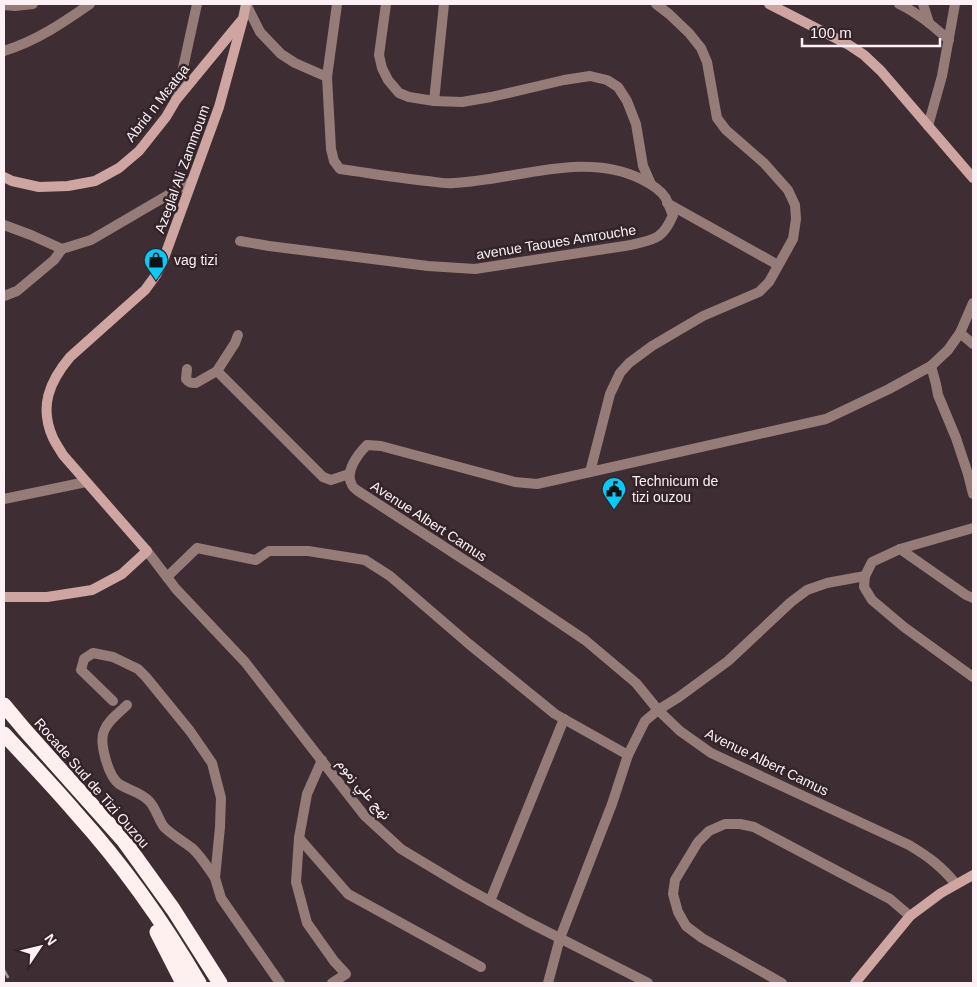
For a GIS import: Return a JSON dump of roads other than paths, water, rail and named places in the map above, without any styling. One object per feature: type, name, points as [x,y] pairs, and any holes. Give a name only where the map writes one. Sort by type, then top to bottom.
[{"type":"highway","name":"Rocade Sud de Tizi Ouzou","points":[[4,705],[124,841],[173,909],[220,983]]},
{"type":"highway","points":[[4,734],[103,844],[166,930],[199,983]]},
{"type":"highway","points":[[130,880],[183,983]]},
{"type":"main road","name":"Abrid n Mɛatqa","points":[[4,177],[12,181],[39,187],[68,186],[95,181],[119,168],[139,150],[176,100],[243,19],[246,4]]},
{"type":"main road","points":[[769,4],[849,45],[864,55],[881,71],[973,178]]},
{"type":"main road","name":"Azeglal Ali Zammoum","points":[[147,551],[63,455],[53,438],[46,404],[50,387],[59,370],[70,357],[145,290],[156,275],[164,258],[219,107],[243,19]]},
{"type":"main road","points":[[4,597],[47,597],[92,590],[122,574],[147,551]]},
{"type":"main road","points":[[855,983],[910,916],[941,893],[973,875]]},
{"type":"street","points":[[4,4],[15,6],[33,4]]},
{"type":"street","points":[[4,51],[19,46],[54,28],[90,4]]},
{"type":"street","points":[[176,100],[197,4]]},
{"type":"street","points":[[246,4],[260,32],[281,54],[295,63],[327,76]]},
{"type":"street","points":[[337,4],[327,76],[331,149],[334,161],[340,168],[405,179],[452,183],[588,166],[616,170],[651,184],[664,196],[667,203],[778,265]]},
{"type":"street","points":[[386,4],[379,55],[382,68],[388,80],[399,93],[434,101],[462,102],[590,76],[607,80],[618,87],[627,101],[636,124],[643,166],[651,184]]},
{"type":"street","points":[[434,101],[444,4]]},
{"type":"street","points":[[590,472],[610,394],[620,373],[629,363],[652,346],[703,316],[758,292],[769,282],[793,239],[796,219],[795,205],[788,190],[764,163],[726,130],[718,118],[714,107],[707,62],[701,48],[690,34],[656,4]]},
{"type":"street","points":[[899,4],[929,23],[949,40]]},
{"type":"street","points":[[923,4],[929,23]]},
{"type":"street","points":[[928,126],[942,76],[955,4]]},
{"type":"street","points":[[4,296],[17,291],[54,260],[62,250],[91,240],[192,182]]},
{"type":"street","name":"avenue Taoues Amrouche","points":[[240,240],[269,246],[428,266],[475,269],[632,245],[655,239],[668,227],[673,215],[667,203]]},
{"type":"street","points":[[4,225],[31,235],[62,250]]},
{"type":"street","points":[[217,371],[323,477],[331,480],[349,474],[358,454],[367,445],[381,446],[515,482],[537,484],[826,419],[889,389],[930,366],[948,350],[960,333],[973,303]]},
{"type":"street","points":[[960,333],[973,344]]},
{"type":"street","points":[[187,369],[186,379],[192,383],[196,383],[217,371],[238,335]]},
{"type":"street","points":[[930,366],[938,395],[956,438],[973,494]]},
{"type":"street","name":"Avenue Albert Camus","points":[[349,474],[351,485],[358,492],[585,640],[636,683],[658,710],[680,731],[711,752],[909,845],[933,860],[956,884]]},
{"type":"street","points":[[4,499],[86,482]]},
{"type":"street","points":[[973,528],[900,549],[872,562],[865,576],[864,587],[872,600],[904,627],[973,677]]},
{"type":"street","points":[[167,577],[198,548],[256,560],[269,551],[308,552],[365,560],[390,576],[548,709],[628,755]]},
{"type":"street","points":[[900,549],[973,598]]},
{"type":"street","name":"نهج علي زموم","points":[[147,551],[182,596],[245,662],[364,815],[401,850],[490,901],[648,983]]},
{"type":"street","points":[[548,983],[560,938],[612,804],[628,755],[646,721],[658,710],[728,661],[791,602],[807,590],[827,583],[865,576]]},
{"type":"street","points":[[113,701],[81,670],[84,658],[93,653],[114,657],[138,669],[190,731],[212,763],[221,798],[215,878]]},
{"type":"street","points":[[126,705],[108,723],[103,732],[103,747],[112,776],[116,782],[148,800],[166,829],[194,850],[204,861],[215,878],[221,898],[280,983]]},
{"type":"street","points":[[490,901],[564,719]]},
{"type":"street","points":[[322,760],[307,794],[296,882],[308,923],[334,961],[353,983]]},
{"type":"street","points":[[782,983],[702,938],[686,926],[678,912],[673,894],[675,880],[698,842],[709,831],[725,824],[740,824],[754,827],[890,899],[910,916]]},
{"type":"street","points":[[300,838],[348,894],[481,967]]},
{"type":"street","points":[[332,983],[346,974]]},
{"type":"railway","points":[[4,970],[11,983]]},
{"type":"place","name":"vag tizi","points":[[156,281]]},
{"type":"place","name":"Technicum de tizi ouzou","points":[[614,510]]}]
